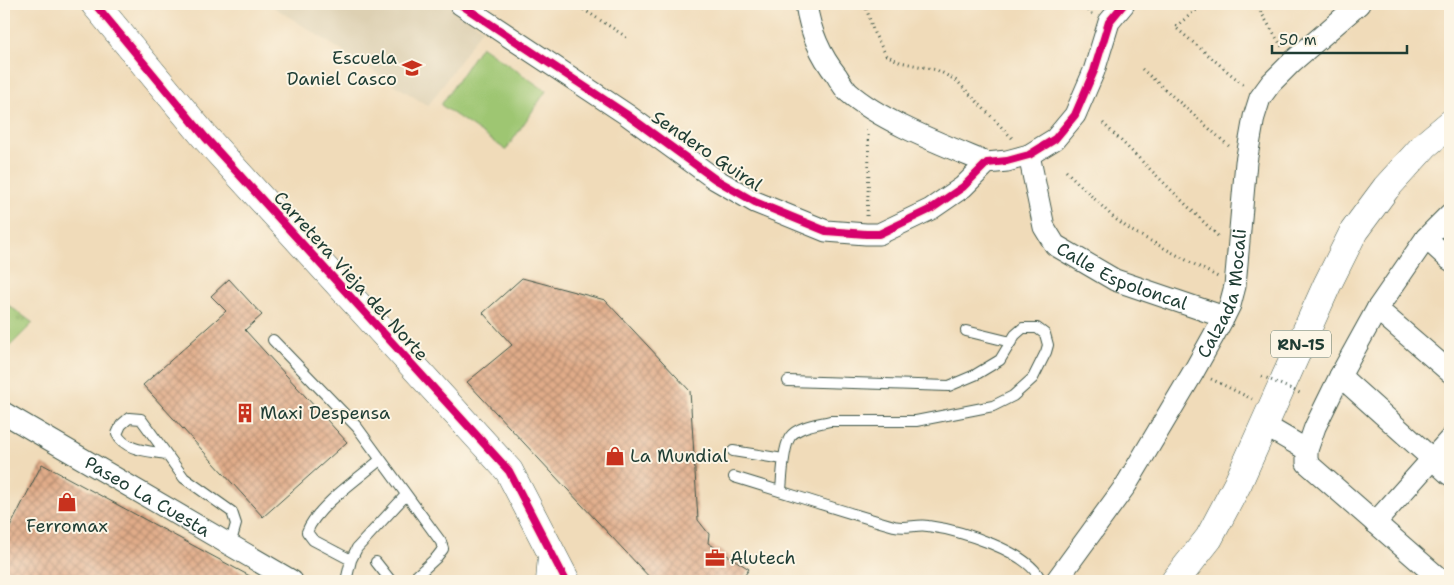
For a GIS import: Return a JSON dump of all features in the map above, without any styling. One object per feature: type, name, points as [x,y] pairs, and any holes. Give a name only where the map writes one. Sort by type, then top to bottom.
[{"type":"street","name":"Carretera Vieja del Norte","points":[[94,4],[205,137],[509,471],[566,581]]},
{"type":"street","name":"Sendero Guiral","points":[[460,4],[626,114],[715,179],[755,202],[826,231],[879,234],[930,210],[963,187],[987,163]]},
{"type":"street","points":[[806,4],[809,24],[824,60],[848,91],[881,115],[987,163],[1006,161],[1029,155],[1055,139],[1075,115],[1094,71],[1109,22],[1124,4]]},
{"type":"street","name":"Calzada Mocali","points":[[1056,581],[1126,485],[1194,371],[1230,305],[1235,286],[1246,162],[1254,117],[1260,98],[1270,83],[1292,62],[1359,4]]},
{"type":"street","name":"RN-15","points":[[1175,581],[1209,538],[1238,483],[1327,285],[1354,231],[1386,188],[1425,145],[1450,124]]},
{"type":"street","name":"Calle Espoloncal","points":[[1029,155],[1044,227],[1055,245],[1115,280],[1224,317]]},
{"type":"street","points":[[1442,581],[1306,463],[1306,450],[1340,376],[1377,309],[1426,238],[1450,214]]},
{"type":"street","points":[[1426,238],[1450,260]]},
{"type":"street","points":[[1377,309],[1450,372]]},
{"type":"street","points":[[1340,376],[1450,475]]},
{"type":"street","name":"Paseo La Cuesta","points":[[4,413],[292,581]]},
{"type":"street","points":[[1268,417],[1306,450]]},
{"type":"street","points":[[1375,523],[1450,439]]},
{"type":"street","points":[[550,581],[552,555]]},
{"type":"lane","points":[[780,491],[784,459],[790,438],[797,432],[819,423],[830,421],[916,421],[993,406],[1013,396],[1033,378],[1048,345],[1044,334],[1037,328],[1023,328],[1011,342],[1000,360],[975,376],[949,386],[788,380]]},
{"type":"lane","points":[[966,331],[1011,342]]},
{"type":"lane","points":[[273,340],[357,427],[441,542],[443,550],[411,581]]},
{"type":"lane","points":[[166,454],[134,448],[120,441],[117,434],[121,425],[128,418],[140,420],[166,454],[184,478],[232,512],[236,524],[230,545]]},
{"type":"lane","points":[[733,451],[784,459]]},
{"type":"lane","points":[[351,560],[313,540],[308,532],[310,524],[320,512],[380,460]]},
{"type":"lane","points":[[734,477],[897,527],[926,526],[958,532],[1004,549],[1026,563],[1038,574],[1041,581]]},
{"type":"lane","points":[[346,581],[351,560],[357,548],[406,495]]},
{"type":"lane","points":[[376,562],[390,581]]},
{"type":"path","points":[[575,4],[628,38]]},
{"type":"path","points":[[865,4],[874,33],[886,55],[900,62],[937,70],[957,81],[1029,155]]},
{"type":"path","points":[[1204,4],[1175,27],[1260,98]]},
{"type":"path","points":[[1254,4],[1292,62]]},
{"type":"path","points":[[1142,69],[1246,162]]},
{"type":"path","points":[[866,234],[869,170],[868,105]]},
{"type":"path","points":[[1103,123],[1237,254]]},
{"type":"path","points":[[1066,171],[1114,218],[1132,231],[1235,286]]},
{"type":"path","points":[[1194,371],[1268,417]]},
{"type":"path","points":[[1262,376],[1302,394]]},
{"type":"shaded area","name":"Escuela Daniel Casco","points":[[269,4],[453,4],[482,29],[428,106]]},
{"type":"green space","points":[[481,46],[546,91],[506,150],[441,105]]},
{"type":"green space","points":[[4,302],[33,323],[4,352]]},
{"type":"building","name":"La Mundial","points":[[522,278],[605,300],[690,391],[698,520],[709,534],[708,543],[749,569],[741,581],[653,581],[467,382],[512,345],[483,313]]},
{"type":"building","name":"Maxi Despensa","points":[[229,279],[262,315],[245,330],[347,442],[263,517],[143,385],[226,311],[211,296]]},
{"type":"building","name":"Ferromax","points":[[42,464],[259,581],[4,581],[4,539]]},
{"type":"cycle path","points":[[95,4],[205,137],[509,471],[566,581]]},
{"type":"cycle path","points":[[460,4],[626,114],[715,179],[755,202],[826,231],[866,234],[879,234],[931,209],[963,187],[987,163],[1007,161],[1029,155],[1055,139],[1075,115],[1094,71],[1109,22],[1124,4]]},
{"type":"place","name":"Escuela Daniel Casco","points":[[412,68]]},
{"type":"place","name":"Maxi Despensa","points":[[245,413]]},
{"type":"place","name":"La Mundial","points":[[615,456]]},
{"type":"place","name":"Ferromax","points":[[67,502]]},
{"type":"place","name":"Alutech","points":[[715,558]]}]
